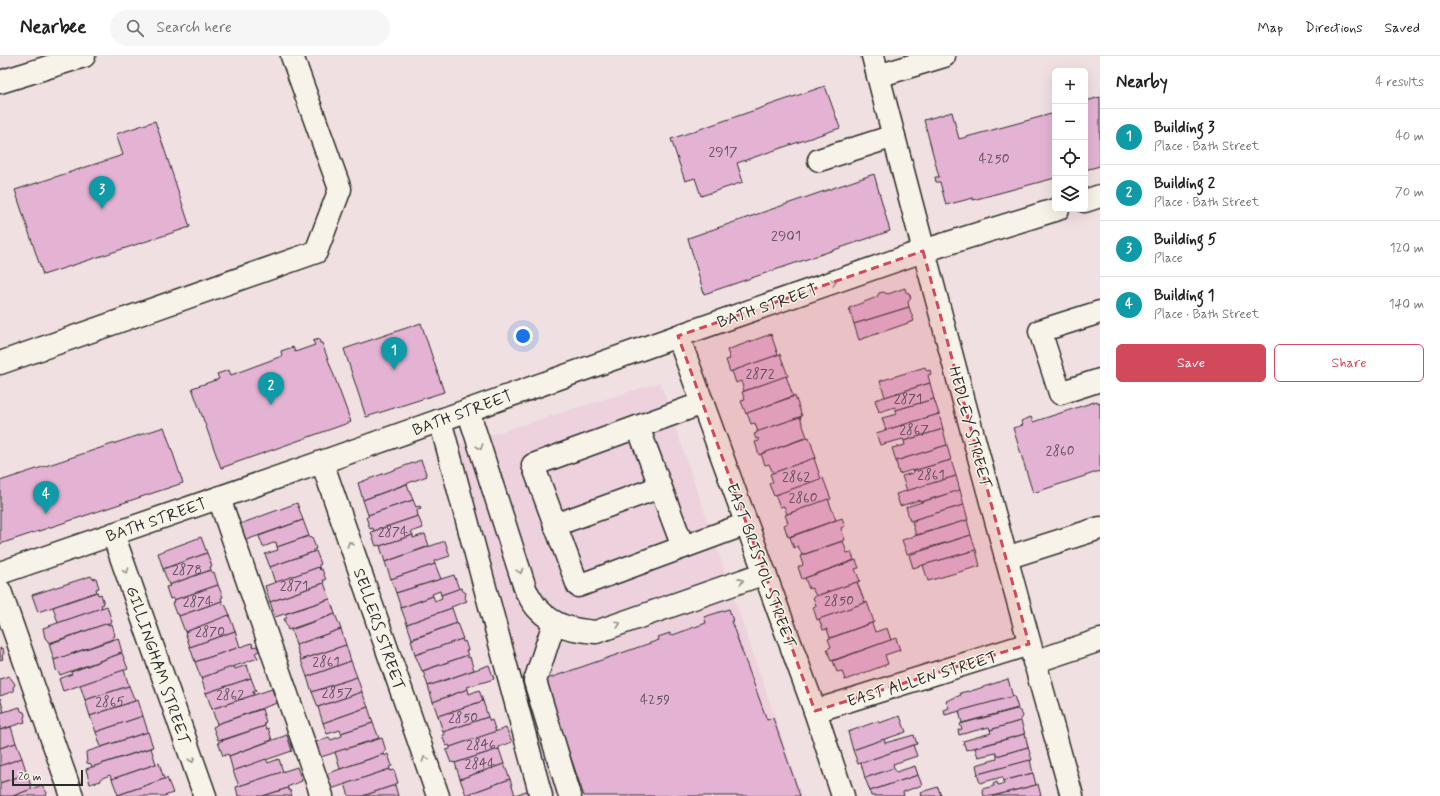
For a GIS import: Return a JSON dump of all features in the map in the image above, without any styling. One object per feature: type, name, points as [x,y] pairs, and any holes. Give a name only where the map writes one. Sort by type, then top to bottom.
[{"type":"street","points":[[0,82],[84,56]]},
{"type":"street","points":[[0,362],[316,252],[340,189],[292,56]]},
{"type":"street","points":[[876,66],[944,56]]},
{"type":"street","name":"HEDLEY STREET","points":[[876,66],[1006,558],[1072,796]]},
{"type":"street","points":[[819,160],[894,136]]},
{"type":"street","points":[[1088,200],[1100,196]]},
{"type":"street","name":"BATH STREET","points":[[0,573],[219,498],[924,251],[1052,211]]},
{"type":"street","points":[[1100,312],[1040,331],[1060,393],[1100,380]]},
{"type":"street","name":"EAST BRISTOL STREET","points":[[678,336],[815,711],[842,796]]},
{"type":"street","points":[[702,403],[533,465],[578,586],[746,524]]},
{"type":"street","points":[[468,410],[526,591],[538,609],[554,623],[575,630],[596,632],[765,573]]},
{"type":"street","points":[[440,420],[541,796]]},
{"type":"street","points":[[638,427],[683,547]]},
{"type":"street","name":"SELLERS STREET","points":[[322,462],[438,796]]},
{"type":"street","points":[[555,525],[660,487]]},
{"type":"street","points":[[219,498],[322,796]]},
{"type":"street","points":[[1006,558],[1100,528]]},
{"type":"street","name":"GILLINGHAM STREET","points":[[113,534],[205,796]]},
{"type":"street","points":[[0,591],[72,796]]},
{"type":"street","points":[[554,623],[535,681],[570,796]]},
{"type":"street","name":"EAST ALLEN STREET","points":[[815,711],[1032,653],[1100,640]]},
{"type":"highlighted area","points":[[923,251],[1029,644],[815,711],[678,336]]},
{"type":"shaded area","points":[[660,382],[802,796],[547,796],[454,446]]},
{"type":"building","points":[[825,86],[840,128],[737,163],[743,182],[701,196],[695,178],[685,181],[671,139]]},
{"type":"building","points":[[1100,97],[1100,166],[1088,169],[1088,104],[1088,100]]},
{"type":"building","points":[[952,112],[959,139],[1052,114],[1052,179],[973,200],[973,198],[946,205],[940,182],[936,182],[935,177],[939,177],[924,120]]},
{"type":"building","points":[[155,121],[190,227],[43,275],[15,190],[123,155],[116,134]]},
{"type":"building","points":[[874,174],[890,231],[704,294],[688,238]]},
{"type":"building","points":[[905,288],[906,292],[909,293],[911,298],[908,302],[909,307],[854,324],[849,308],[877,297],[879,293],[883,292],[888,294]]},
{"type":"building","points":[[909,307],[914,321],[859,340],[854,324]]},
{"type":"building","points":[[421,323],[444,392],[366,417],[344,349]]},
{"type":"building","points":[[771,334],[778,355],[730,372],[726,360],[730,359],[727,350]]},
{"type":"building","points":[[319,339],[320,343],[322,343],[351,422],[221,468],[192,388],[219,379],[217,374],[229,370],[231,375],[282,356],[281,351],[293,347],[295,352],[315,345],[313,341]]},
{"type":"building","points":[[780,354],[788,376],[744,391],[741,381],[736,383],[732,371]]},
{"type":"building","points":[[925,367],[927,371],[930,370],[931,374],[928,375],[930,383],[885,397],[880,381]]},
{"type":"building","points":[[786,376],[793,396],[746,414],[741,401],[745,400],[742,392]]},
{"type":"building","points":[[930,383],[934,399],[896,410],[895,407],[879,412],[875,400]]},
{"type":"building","points":[[795,396],[802,416],[758,432],[755,423],[751,424],[747,413]]},
{"type":"building","points":[[934,399],[939,414],[886,430],[882,418],[897,414],[896,410]]},
{"type":"building","points":[[1097,401],[1098,403],[1100,402],[1100,471],[1033,493],[1013,428],[1023,425],[1021,421],[1031,417],[1033,422]]},
{"type":"building","points":[[939,414],[943,429],[904,441],[903,439],[880,445],[876,433]]},
{"type":"building","points":[[800,417],[807,437],[759,455],[755,442],[759,441],[758,438],[756,439],[754,434],[757,433],[756,432]]},
{"type":"building","points":[[164,427],[183,483],[0,544],[0,481]]},
{"type":"building","points":[[943,429],[947,445],[896,461],[892,448],[905,445],[904,441]]},
{"type":"building","points":[[809,437],[816,458],[773,473],[769,464],[765,465],[761,454]]},
{"type":"building","points":[[947,445],[951,460],[899,474],[896,461]]},
{"type":"building","points":[[814,458],[821,479],[774,496],[769,484],[773,482],[770,474]]},
{"type":"building","points":[[421,460],[427,476],[363,500],[358,483]]},
{"type":"building","points":[[951,460],[956,476],[907,491],[902,476],[913,473],[913,471]]},
{"type":"building","points":[[956,476],[960,490],[921,502],[920,500],[900,506],[896,494]]},
{"type":"building","points":[[823,478],[831,499],[787,514],[784,506],[780,507],[775,495]]},
{"type":"building","points":[[407,484],[413,500],[368,515],[363,500]]},
{"type":"building","points":[[960,490],[964,505],[910,521],[906,507]]},
{"type":"building","points":[[828,499],[836,520],[788,537],[784,525],[788,523],[785,515]]},
{"type":"building","points":[[413,500],[416,507],[420,506],[421,509],[417,510],[418,516],[374,531],[373,528],[370,529],[366,517],[369,516],[368,515]]},
{"type":"building","points":[[297,503],[303,520],[246,540],[240,524]]},
{"type":"building","points":[[964,505],[968,520],[916,535],[912,522],[916,519]]},
{"type":"building","points":[[418,516],[423,528],[411,532],[413,535],[376,546],[371,532]]},
{"type":"building","points":[[842,518],[845,526],[841,528],[845,540],[802,555],[798,546],[794,548],[790,537]]},
{"type":"building","points":[[303,520],[309,536],[277,547],[276,542],[263,547],[259,536]]},
{"type":"building","points":[[967,520],[971,535],[907,554],[902,540]]},
{"type":"building","points":[[425,534],[429,546],[385,562],[380,546],[413,535],[413,538]]},
{"type":"building","points":[[971,535],[976,550],[913,568],[909,555]]},
{"type":"building","points":[[309,536],[309,538],[312,537],[316,549],[313,550],[313,552],[270,567],[265,554],[278,550],[277,547]]},
{"type":"building","points":[[201,537],[207,553],[163,569],[158,553]]},
{"type":"building","points":[[445,541],[450,556],[434,561],[435,564],[391,579],[385,562]]},
{"type":"building","points":[[843,541],[847,553],[851,552],[854,560],[802,579],[798,567],[803,565],[800,556]]},
{"type":"building","points":[[976,550],[980,566],[928,581],[923,565]]},
{"type":"building","points":[[316,551],[321,564],[319,567],[275,583],[270,567]]},
{"type":"building","points":[[207,553],[212,566],[210,567],[211,570],[169,585],[163,569]]},
{"type":"building","points":[[856,560],[859,568],[855,569],[860,581],[816,596],[812,588],[809,589],[805,578]]},
{"type":"building","points":[[435,564],[441,579],[396,593],[391,579]]},
{"type":"building","points":[[319,567],[320,570],[322,569],[326,580],[323,580],[324,583],[270,602],[265,586]]},
{"type":"building","points":[[211,570],[212,573],[214,572],[218,585],[174,600],[173,598],[170,599],[166,587]]},
{"type":"building","points":[[454,575],[459,589],[441,595],[440,591],[432,594],[433,596],[401,608],[396,593]]},
{"type":"building","points":[[91,576],[93,579],[96,578],[99,588],[96,589],[97,592],[38,612],[32,595]]},
{"type":"building","points":[[857,582],[865,603],[817,620],[813,607],[816,606],[813,597]]},
{"type":"building","points":[[324,583],[330,599],[275,617],[270,602]]},
{"type":"building","points":[[218,585],[223,597],[221,598],[222,601],[179,616],[176,614],[172,603],[175,602],[174,600]]},
{"type":"building","points":[[461,588],[466,593],[465,598],[467,601],[407,624],[401,608],[433,596],[435,601],[442,598],[441,595]]},
{"type":"building","points":[[97,592],[98,595],[101,594],[104,604],[101,605],[102,608],[58,623],[53,607]]},
{"type":"building","points":[[330,599],[335,614],[288,630],[284,619],[287,618],[285,614]]},
{"type":"building","points":[[222,601],[230,615],[185,632],[179,616]]},
{"type":"building","points":[[867,602],[874,622],[830,638],[827,629],[823,630],[819,619]]},
{"type":"building","points":[[107,606],[112,622],[49,643],[45,638],[43,628]]},
{"type":"building","points":[[452,608],[457,623],[412,639],[407,624]]},
{"type":"building","points":[[729,609],[733,621],[731,621],[767,720],[773,718],[800,796],[584,796],[544,680],[659,640],[658,637],[670,633],[670,636],[706,623],[704,617]]},
{"type":"building","points":[[335,614],[341,629],[296,645],[291,630]]},
{"type":"building","points":[[229,615],[235,631],[190,647],[185,632]]},
{"type":"building","points":[[108,623],[108,625],[112,624],[115,636],[113,639],[54,660],[49,644]]},
{"type":"building","points":[[457,623],[463,639],[415,655],[411,640]]},
{"type":"building","points":[[872,623],[875,632],[887,628],[891,640],[831,661],[827,649],[831,647],[828,639]]},
{"type":"building","points":[[341,629],[346,645],[301,660],[296,645]]},
{"type":"building","points":[[235,631],[240,647],[195,662],[190,647]]},
{"type":"building","points":[[118,638],[122,652],[118,653],[119,654],[60,675],[56,670],[54,660]]},
{"type":"building","points":[[896,638],[900,650],[885,655],[888,664],[845,680],[842,671],[837,672],[833,661]]},
{"type":"building","points":[[462,639],[463,642],[465,641],[468,655],[422,671],[415,655]]},
{"type":"building","points":[[252,643],[253,647],[257,646],[259,651],[255,653],[258,658],[201,678],[195,662]]},
{"type":"building","points":[[346,645],[351,661],[307,677],[301,660]]},
{"type":"building","points":[[0,648],[3,649],[4,653],[2,656],[3,659],[0,660]]},
{"type":"building","points":[[122,653],[128,669],[63,691],[59,679],[72,674],[71,672]]},
{"type":"building","points":[[468,655],[474,670],[428,686],[423,671]]},
{"type":"building","points":[[351,661],[357,677],[312,692],[307,677]]},
{"type":"building","points":[[247,665],[251,678],[206,693],[201,678],[234,666],[235,669]]},
{"type":"building","points":[[489,665],[494,679],[467,687],[468,689],[433,702],[428,686]]},
{"type":"building","points":[[124,670],[129,686],[85,700],[80,685]]},
{"type":"building","points":[[9,676],[15,684],[13,688],[14,691],[0,696],[0,679]]},
{"type":"building","points":[[357,677],[362,692],[318,707],[312,692]]},
{"type":"building","points":[[251,678],[256,691],[253,691],[254,695],[212,709],[206,693]]},
{"type":"building","points":[[1008,679],[1013,697],[945,715],[944,710],[949,708],[946,701],[961,695],[960,693],[968,692]]},
{"type":"building","points":[[129,686],[135,701],[90,716],[85,700]]},
{"type":"building","points":[[272,689],[277,703],[217,724],[212,709]]},
{"type":"building","points":[[468,689],[469,694],[479,690],[483,701],[438,716],[433,702]]},
{"type":"building","points":[[362,692],[368,707],[323,723],[318,707]]},
{"type":"building","points":[[1014,696],[1018,708],[962,723],[959,711]]},
{"type":"building","points":[[0,698],[4,712],[0,713]]},
{"type":"building","points":[[138,700],[143,716],[96,732],[90,716]]},
{"type":"building","points":[[483,701],[488,717],[443,732],[438,716]]},
{"type":"building","points":[[20,707],[21,711],[24,712],[25,715],[25,722],[0,730],[0,713]]},
{"type":"building","points":[[368,707],[373,723],[341,733],[340,730],[327,734],[323,723]]},
{"type":"building","points":[[262,709],[266,722],[264,723],[265,726],[218,740],[213,727],[217,724]]},
{"type":"building","points":[[1017,709],[1023,716],[1020,721],[990,730],[989,727],[959,735],[958,730],[962,729],[960,724]]},
{"type":"building","points":[[143,716],[148,732],[101,747],[96,732]]},
{"type":"building","points":[[900,716],[906,732],[853,750],[848,732],[878,721],[879,723]]},
{"type":"building","points":[[488,717],[490,721],[492,720],[496,732],[450,747],[449,745],[446,746],[442,735],[445,735],[443,732]]},
{"type":"building","points":[[1021,721],[1025,734],[966,750],[963,741],[991,733],[990,730]]},
{"type":"building","points":[[373,723],[379,738],[318,758],[313,743],[329,737],[331,740],[342,736],[341,733]]},
{"type":"building","points":[[265,726],[266,729],[268,728],[272,740],[229,756],[228,754],[223,756],[218,742]]},
{"type":"building","points":[[11,727],[16,743],[0,748],[0,730]]},
{"type":"building","points":[[506,728],[512,742],[499,747],[499,749],[451,763],[446,750],[450,749],[450,747]]},
{"type":"building","points":[[148,732],[153,747],[92,767],[91,764],[87,763],[86,752]]},
{"type":"building","points":[[1025,734],[1028,747],[997,756],[996,753],[978,757],[975,748]]},
{"type":"building","points":[[287,735],[292,751],[233,771],[229,756]]},
{"type":"building","points":[[914,735],[917,744],[858,764],[853,750],[884,739],[885,743]]},
{"type":"building","points":[[382,738],[386,751],[384,754],[340,769],[335,752]]},
{"type":"building","points":[[16,743],[22,758],[0,766],[0,748]]},
{"type":"building","points":[[913,745],[917,756],[893,764],[894,768],[865,778],[861,763]]},
{"type":"building","points":[[1028,747],[1032,760],[978,774],[976,765],[997,759],[997,756]]},
{"type":"building","points":[[151,748],[156,764],[112,779],[110,775],[100,779],[101,781],[90,784],[86,769]]},
{"type":"building","points":[[499,749],[504,764],[460,779],[455,763]]},
{"type":"building","points":[[384,754],[385,756],[388,754],[392,766],[389,767],[390,769],[331,789],[326,774]]},
{"type":"building","points":[[22,758],[27,774],[0,783],[0,766]]},
{"type":"building","points":[[266,759],[268,763],[279,759],[283,772],[239,786],[233,771]]},
{"type":"building","points":[[1030,760],[1033,773],[1003,781],[1002,777],[980,783],[977,774]]},
{"type":"building","points":[[159,763],[164,779],[118,795],[112,779]]},
{"type":"building","points":[[504,764],[510,779],[466,795],[460,779]]},
{"type":"building","points":[[915,766],[918,775],[870,791],[865,778],[894,768],[896,772]]},
{"type":"building","points":[[297,767],[302,781],[287,787],[288,788],[263,796],[238,796],[236,787]]},
{"type":"building","points":[[390,769],[390,771],[394,770],[398,783],[394,784],[395,785],[363,796],[349,796],[345,784]]},
{"type":"building","points":[[1033,773],[1036,785],[993,796],[984,796],[982,789],[994,786],[993,784],[997,782],[998,785],[1004,784],[1003,781]]},
{"type":"building","points":[[27,774],[32,789],[13,796],[0,796],[0,783]]},
{"type":"building","points":[[918,775],[922,785],[903,792],[904,796],[871,796],[870,791]]},
{"type":"building","points":[[167,778],[173,793],[164,796],[118,796],[118,795]]},
{"type":"building","points":[[510,779],[515,795],[466,796],[466,795]]},
{"type":"building","points":[[1038,784],[1041,796],[993,796],[1036,785]]},
{"type":"building","points":[[42,785],[47,793],[46,796],[13,796]]},
{"type":"building","points":[[395,785],[398,796],[363,796]]},
{"type":"building","points":[[938,787],[941,796],[920,796],[922,795],[921,792]]},
{"type":"building","points":[[288,788],[292,796],[263,796]]},
{"type":"building","points":[[529,790],[531,796],[511,796],[515,795]]},
{"type":"place","name":"Building 5","points":[[102,209]]},
{"type":"place","name":"Building 3","points":[[394,370]]},
{"type":"place","name":"Building 2","points":[[271,405]]},
{"type":"place","name":"Building 1","points":[[46,514]]}]
